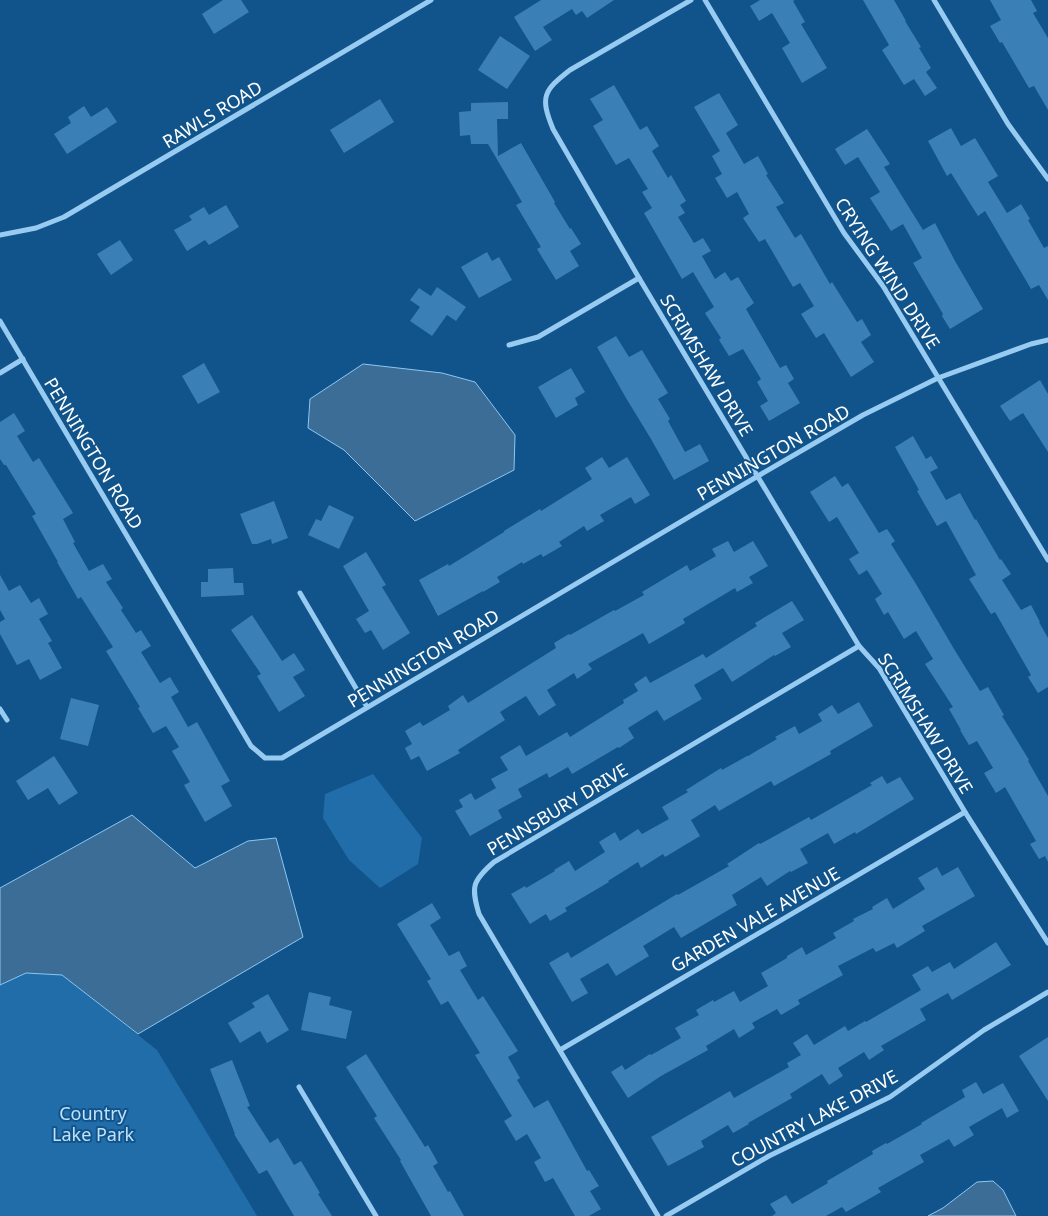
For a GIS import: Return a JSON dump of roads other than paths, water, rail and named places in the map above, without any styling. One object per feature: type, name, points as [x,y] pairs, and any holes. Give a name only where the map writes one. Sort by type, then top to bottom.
[{"type":"street","name":"RAWLS ROAD","points":[[0,235],[36,228],[64,217],[431,0]]},
{"type":"street","name":"SCRIMSHAW DRIVE","points":[[691,0],[570,70],[555,81],[546,94],[545,111],[552,129],[639,278],[859,646],[879,668],[965,812],[1048,943]]},
{"type":"street","name":"CRYING WIND DRIVE","points":[[705,0],[844,233],[883,286],[1048,560]]},
{"type":"street","points":[[934,0],[1008,124],[1048,179]]},
{"type":"street","points":[[509,345],[538,338],[639,278]]},
{"type":"street","name":"PENNINGTON ROAD","points":[[0,321],[251,746],[265,758],[282,758],[863,415],[938,378],[1031,344],[1048,340]]},
{"type":"street","points":[[0,373],[23,359]]},
{"type":"street","points":[[300,593],[367,707]]},
{"type":"street","name":"PENNSBURY DRIVE","points":[[658,1216],[479,914],[474,898],[476,880],[494,862],[859,646]]},
{"type":"street","points":[[0,709],[7,720]]},
{"type":"street","name":"GARDEN VALE AVENUE","points":[[560,1050],[965,812]]},
{"type":"street","name":"COUNTRY LAKE DRIVE","points":[[666,1216],[769,1156],[890,1097],[984,1030],[1048,992]]},
{"type":"street","points":[[299,1087],[376,1216]]},
{"type":"park label","name":"Country Lake Park","points":[[93,1123]]}]
